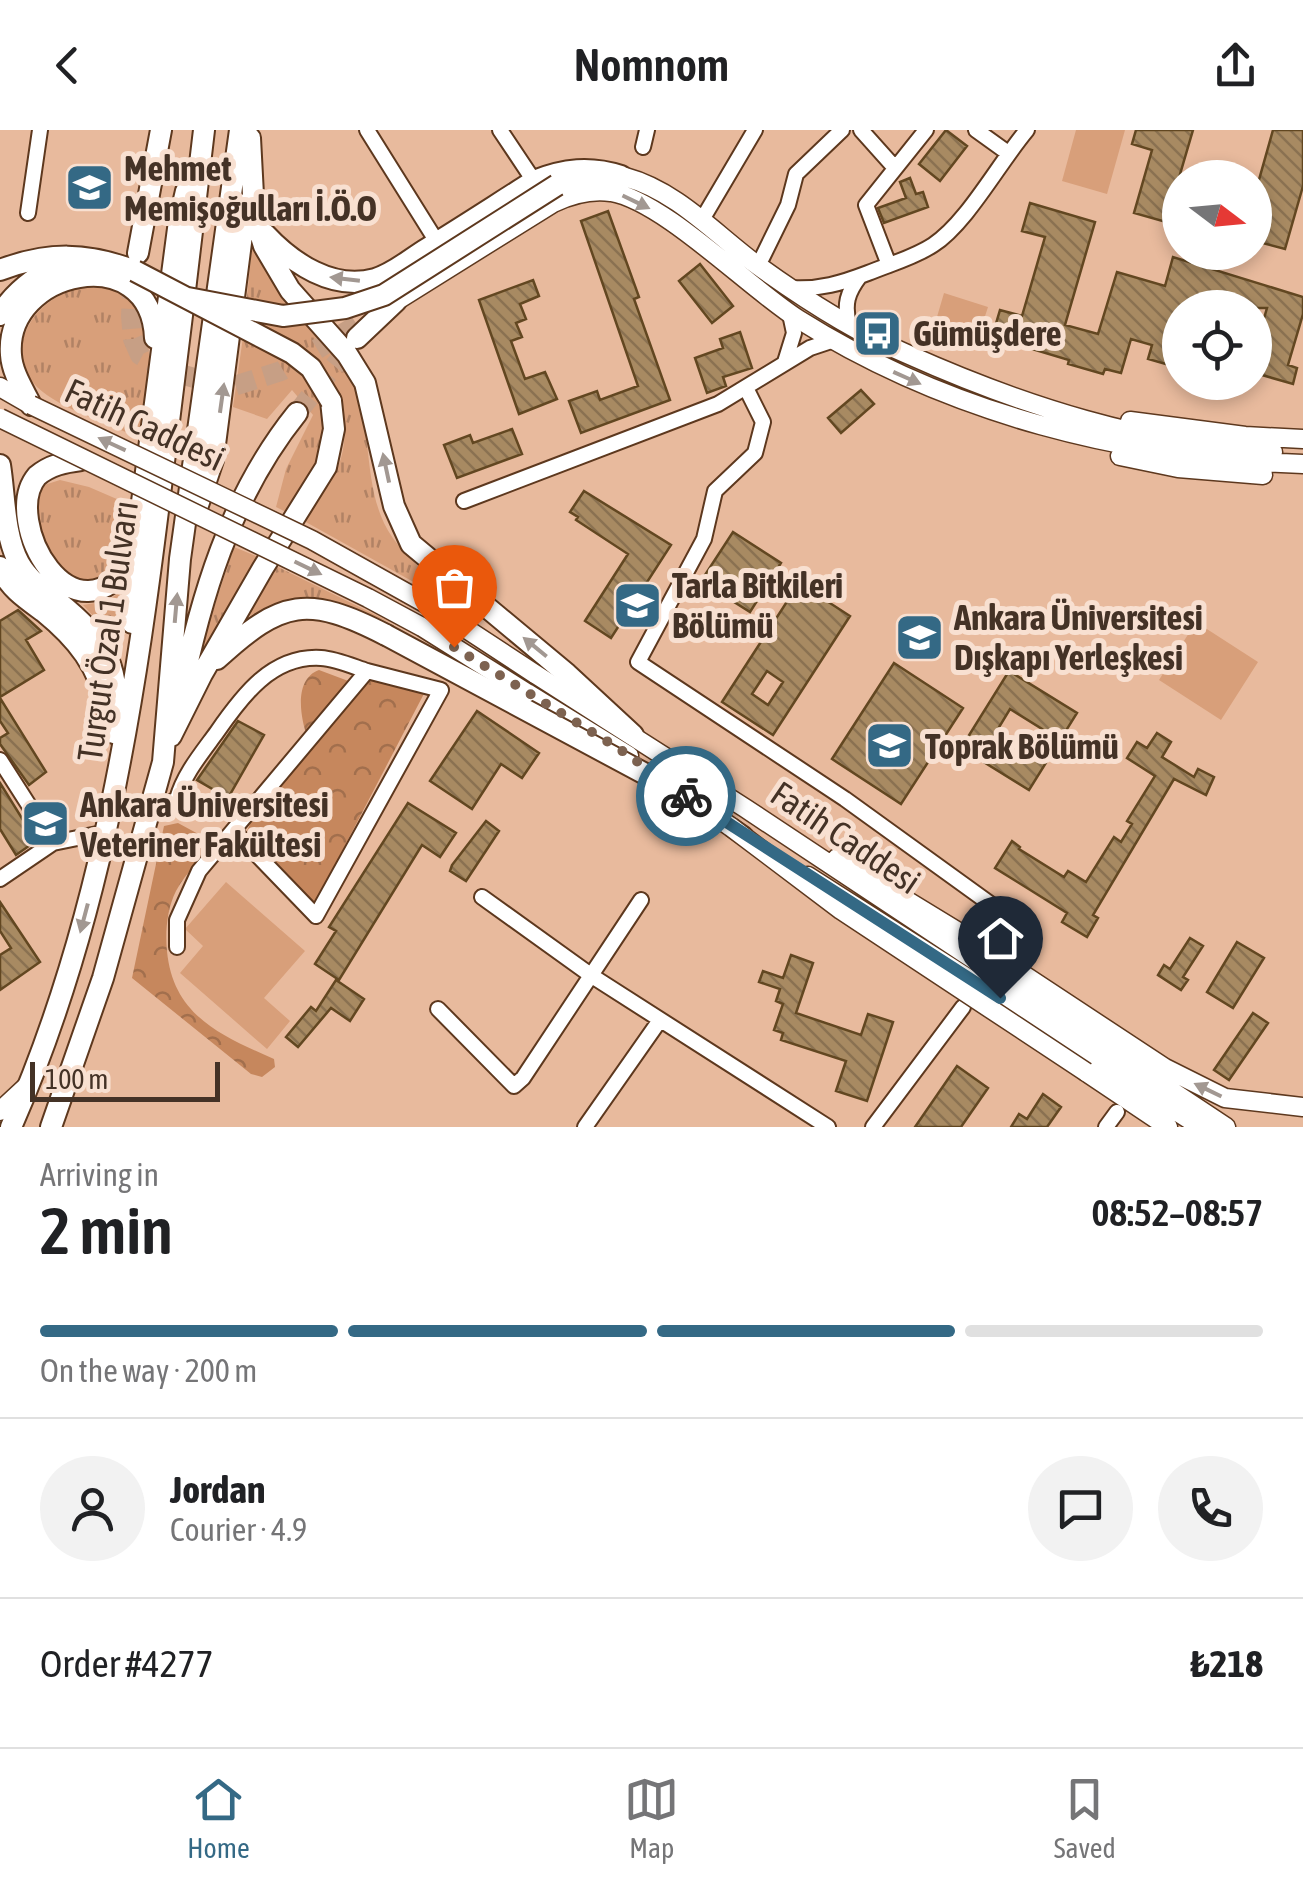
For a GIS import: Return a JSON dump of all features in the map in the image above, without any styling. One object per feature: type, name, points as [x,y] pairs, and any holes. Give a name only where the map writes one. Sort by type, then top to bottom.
[{"type":"highway","points":[[136,262],[161,130]]},
{"type":"highway","name":"Turgut Özal 1 Bulvarı","points":[[132,697],[135,555],[179,221],[201,130]]},
{"type":"highway","name":"Turgut Özal 1 Bulvarı","points":[[12,1127],[32,1081],[79,935],[113,805],[150,584],[201,130]]},
{"type":"highway","name":"Turgut Özal 1 Bulvarı","points":[[50,1127],[102,978],[164,762],[180,560],[240,130]]},
{"type":"highway","points":[[250,130],[257,226],[270,260],[365,383],[394,506],[411,544],[567,674],[633,735]]},
{"type":"highway","name":"Turgut Özal 1 Bulvarı","points":[[180,560],[213,460],[250,162]]},
{"type":"highway","points":[[257,226],[286,256],[310,271],[355,282],[378,278],[534,181],[574,170],[593,169],[621,176]]},
{"type":"highway","points":[[188,298],[283,316],[345,308],[384,295],[558,184]]},
{"type":"highway","points":[[0,270],[46,256],[136,262],[188,298],[302,360],[331,401],[334,429],[326,468],[202,674],[174,728]]},
{"type":"highway","points":[[0,316],[28,282],[84,256]]},
{"type":"highway","points":[[31,405],[11,358],[13,330],[26,306],[46,290],[61,281],[89,274],[121,282],[150,306],[155,324],[157,388]]},
{"type":"highway","points":[[357,332],[396,301]]},
{"type":"highway","points":[[62,1127],[130,918],[200,609],[242,500],[298,413]]},
{"type":"highway","points":[[81,460],[59,463],[36,477],[26,492],[25,529],[35,559],[56,582],[92,592],[114,582],[135,555]]},
{"type":"highway","points":[[0,465],[11,537],[21,567],[88,626],[108,657],[117,696],[111,755]]},
{"type":"highway","points":[[0,568],[14,590],[74,638],[102,685],[113,805]]},
{"type":"highway","points":[[202,674],[264,622],[294,608],[337,612],[690,798]]},
{"type":"main road","points":[[558,184],[621,176],[660,191],[791,288],[849,325],[923,362],[1083,428],[1172,455],[1303,464]]},
{"type":"main road","points":[[396,301],[553,203],[573,194],[610,192],[642,204],[677,226],[790,314],[925,386],[1028,421],[1196,444],[1303,453]]},
{"type":"main road","name":"Fatih Caddesi","points":[[0,387],[375,574],[633,735],[1226,1127]]},
{"type":"main road","points":[[1083,428],[1101,417],[1245,436],[1303,439]]},
{"type":"main road","name":"Fatih Caddesi","points":[[0,418],[422,627],[618,748],[731,828],[1201,1127]]},
{"type":"main road","points":[[1083,428],[1095,447],[1178,468],[1303,474]]},
{"type":"main road","points":[[744,808],[860,870],[1165,1068],[1225,1098],[1303,1107]]},
{"type":"main road","points":[[731,828],[841,910],[1168,1127]]},
{"type":"main road","points":[[0,1112],[32,1081]]},
{"type":"street","points":[[28,213],[40,130]]},
{"type":"street","points":[[368,130],[437,242]]},
{"type":"street","points":[[500,130],[534,181]]},
{"type":"street","points":[[643,147],[647,130]]},
{"type":"street","points":[[706,213],[755,130]]},
{"type":"street","points":[[762,258],[788,205],[796,174],[842,130]]},
{"type":"street","points":[[861,130],[895,168]]},
{"type":"street","points":[[976,130],[1008,153]]},
{"type":"street","points":[[791,288],[824,287],[860,276],[917,255],[937,242],[954,226],[1027,130]]},
{"type":"street","points":[[889,264],[866,205],[921,132]]},
{"type":"street","points":[[849,325],[845,308],[850,290],[860,276]]},
{"type":"street","points":[[784,363],[794,333],[790,314]]},
{"type":"street","points":[[464,500],[718,404],[810,348],[834,340]]},
{"type":"street","points":[[746,388],[763,422],[755,453],[715,491],[704,539],[638,662],[845,799],[1007,916]]},
{"type":"street","points":[[154,811],[177,799],[182,781],[239,700],[270,672],[296,661],[320,658],[441,690],[316,916],[234,831]]},
{"type":"street","points":[[177,947],[177,920],[199,871],[367,671]]},
{"type":"street","points":[[0,760],[53,842]]},
{"type":"street","points":[[0,879],[53,842],[107,832]]},
{"type":"street","points":[[482,897],[592,976],[828,1127]]},
{"type":"street","points":[[438,1010],[514,1086],[641,900]]},
{"type":"street","points":[[873,1127],[963,1007]]},
{"type":"street","points":[[586,1127],[660,1020]]},
{"type":"street","points":[[1106,1127],[1117,1112]]},
{"type":"green space","points":[[1076,130],[1125,130],[1107,194],[1062,181]]},
{"type":"green space","points":[[252,248],[277,288],[329,346],[352,382],[363,415],[376,500],[388,531],[424,572],[480,619],[304,521],[337,469],[344,421],[335,389],[317,362],[291,341],[245,316]]},
{"type":"green space","points":[[104,288],[124,296],[138,310],[146,328],[149,373],[142,439],[47,395],[27,373],[22,359],[27,330],[45,305],[73,290]]},
{"type":"green space","points":[[944,293],[988,307],[975,347],[932,334]]},
{"type":"green space","points":[[243,337],[292,362],[311,379],[322,397],[326,416],[324,436],[310,475],[288,513],[276,507],[286,469],[313,415],[292,390],[267,419],[233,407]]},
{"type":"green space","points":[[60,480],[126,503],[120,552],[106,577],[85,582],[69,577],[42,545],[34,506],[44,485]]},
{"type":"green space","points":[[234,547],[261,558],[205,649],[201,647]]},
{"type":"green space","points":[[276,566],[392,623],[320,599],[288,601],[248,617]]},
{"type":"green space","points":[[123,590],[119,655],[108,632],[83,605],[107,601]]},
{"type":"green space","points":[[1196,622],[1258,662],[1221,720],[1159,680]]},
{"type":"green space","points":[[319,670],[351,682],[307,736],[302,719],[302,690]]},
{"type":"green space","points":[[369,676],[428,686],[315,903],[247,831],[252,819]]},
{"type":"green space","points":[[178,823],[213,842],[180,884],[171,905],[166,936],[171,973],[179,992],[203,1021],[274,1059],[275,1067],[262,1077],[251,1074],[132,978],[164,826]]},
{"type":"green space","points":[[226,882],[305,951],[264,998],[290,1021],[267,1049],[180,973],[203,946],[185,929]]},
{"type":"building","points":[[946,130],[967,146],[940,181],[919,164]]},
{"type":"building","points":[[1136,130],[1193,130],[1184,160],[1162,160],[1162,221],[1134,213],[1152,150],[1132,144]]},
{"type":"building","points":[[1273,130],[1303,130],[1303,186],[1285,249],[1272,246],[1272,160],[1265,160]]},
{"type":"building","points":[[910,178],[916,194],[923,192],[928,207],[884,223],[878,208],[906,198],[900,182]]},
{"type":"building","points":[[1030,203],[1095,222],[1065,325],[1098,334],[1117,272],[1165,286],[1169,270],[1215,270],[1303,297],[1303,314],[1288,365],[1297,368],[1293,384],[1272,378],[1272,290],[1162,290],[1162,363],[1148,359],[1152,345],[1131,339],[1121,373],[1105,369],[1103,374],[992,337],[1000,310],[1022,316],[1045,237],[1022,231]]},
{"type":"building","points":[[608,211],[670,400],[581,433],[569,401],[597,391],[600,400],[638,386],[581,221]]},
{"type":"building","points":[[700,264],[733,306],[712,323],[679,281]]},
{"type":"building","points":[[533,280],[539,296],[520,304],[526,319],[516,323],[522,337],[511,341],[525,379],[545,372],[557,399],[519,414],[479,300]]},
{"type":"building","points":[[740,332],[752,368],[723,377],[726,386],[707,393],[695,358],[723,348],[720,339]]},
{"type":"building","points":[[861,390],[874,404],[841,433],[828,418]]},
{"type":"building","points":[[512,429],[522,454],[457,478],[444,445],[470,435],[473,443]]},
{"type":"building","points":[[584,491],[671,545],[611,638],[585,621],[628,554],[570,512]]},
{"type":"building","points":[[733,532],[781,563],[750,612],[701,581]]},
{"type":"building","points":[[799,583],[850,616],[773,735],[722,702]],"holes":[[[767,671],[783,682],[768,705],[752,694]]]},
{"type":"building","points":[[18,610],[41,631],[26,640],[44,670],[0,697],[0,621]]},
{"type":"building","points":[[894,663],[963,708],[901,804],[832,759]]},
{"type":"building","points":[[1009,671],[1077,713],[1029,790],[961,748]],"holes":[[[1010,709],[1042,729],[1022,762],[990,742]]]},
{"type":"building","points":[[0,698],[46,772],[29,785],[0,744],[0,738],[8,733],[0,721]]},
{"type":"building","points":[[477,711],[539,753],[522,778],[501,764],[472,809],[430,781]]},
{"type":"building","points":[[238,721],[264,735],[228,798],[197,780]]},
{"type":"building","points":[[1157,733],[1171,742],[1162,757],[1194,777],[1198,769],[1214,777],[1206,795],[1174,779],[1093,915],[1098,918],[1087,937],[1062,922],[1067,913],[995,868],[1012,841],[1064,877],[1068,871],[1086,882],[1114,837],[1121,842],[1132,824],[1127,821],[1155,776],[1127,758],[1137,742],[1147,748]]},
{"type":"building","points":[[0,783],[36,841],[16,855],[0,829]]},
{"type":"building","points":[[408,803],[456,833],[440,857],[422,845],[339,980],[315,964],[336,931],[329,927]]},
{"type":"building","points":[[486,821],[499,831],[466,881],[450,871],[452,865]]},
{"type":"building","points":[[0,902],[40,962],[0,990],[0,955],[11,948],[0,931]]},
{"type":"building","points":[[1190,938],[1203,946],[1183,977],[1188,980],[1181,990],[1158,975],[1164,965],[1170,969]]},
{"type":"building","points":[[1237,942],[1264,958],[1233,1008],[1207,992]]},
{"type":"building","points":[[791,955],[813,963],[796,1013],[861,1035],[868,1014],[893,1022],[867,1101],[836,1091],[846,1061],[781,1040],[783,1033],[774,1030],[783,1004],[776,1001],[780,989],[759,982],[763,971],[783,978]]},
{"type":"building","points":[[336,980],[364,999],[350,1021],[331,1008],[298,1047],[286,1037],[311,1007],[316,1011]]},
{"type":"building","points":[[1253,1013],[1268,1023],[1229,1080],[1214,1070]]},
{"type":"building","points":[[957,1066],[988,1088],[961,1127],[915,1127]]},
{"type":"building","points":[[1043,1094],[1061,1107],[1047,1127],[1011,1127],[1019,1114],[1027,1119]]},
{"type":"tunnel","points":[[133,279],[133,339],[140,355],[167,370],[228,388],[281,371],[357,325]]},
{"type":"tunnel","points":[[297,413],[355,340]]},
{"type":"way so far","points":[[454,647],[618,748],[686,796]]},
{"type":"place","name":"Mehmet Memişoğulları İ.Ö.O","points":[[89,188]]},
{"type":"place","name":"Gümüşdere","points":[[878,333]]},
{"type":"place","name":"Tarla Bitkileri Bölümü","points":[[637,605]]},
{"type":"place","name":"Ankara Üniversitesi Dışkapı Yerleşkesi","points":[[919,637]]},
{"type":"place","name":"Toprak Bölümü","points":[[890,746]]},
{"type":"place","name":"Ankara Üniversitesi Veteriner Fakültesi","points":[[45,824]]},
{"type":"route","points":[[686,796],[1000,998]]}]
